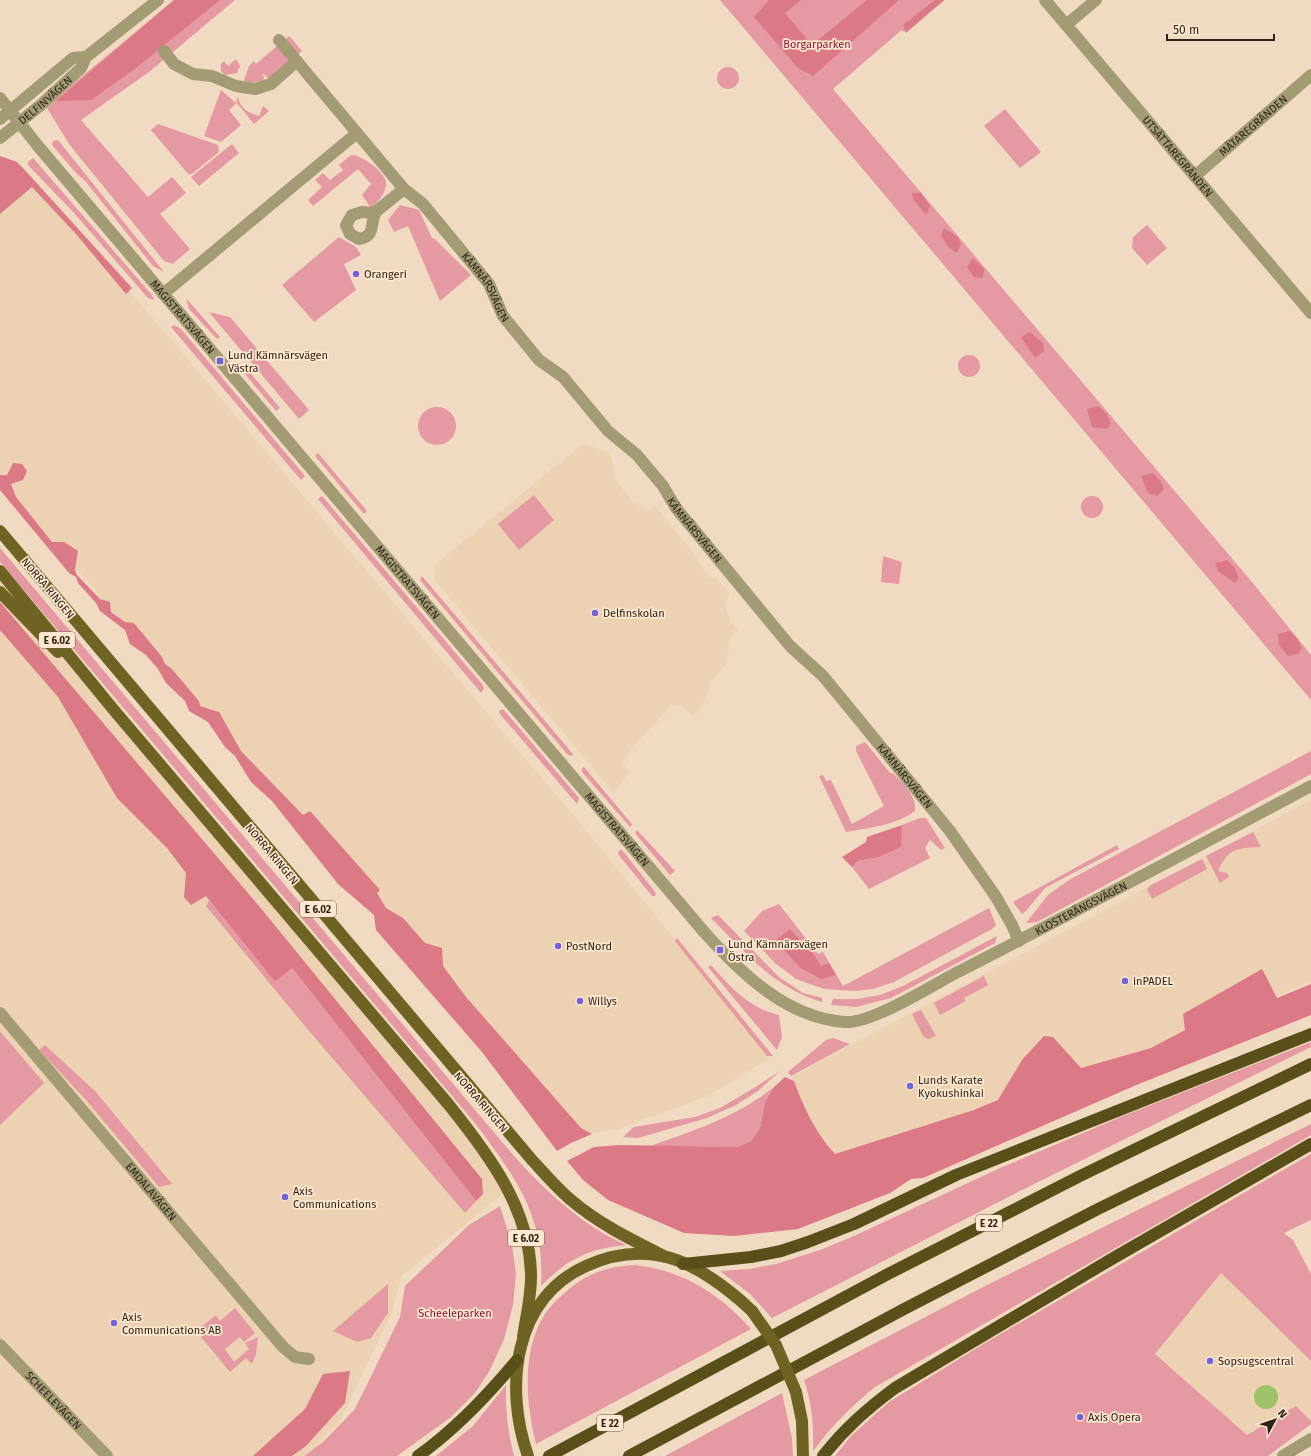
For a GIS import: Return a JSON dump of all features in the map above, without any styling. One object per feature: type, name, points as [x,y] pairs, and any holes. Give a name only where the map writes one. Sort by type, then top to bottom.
[{"type":"highway","points":[[683,1264],[751,1257],[808,1242],[854,1224],[956,1175],[1311,1034]]},
{"type":"highway","name":"E 22","points":[[549,1456],[881,1278],[1073,1180],[1311,1064]]},
{"type":"highway","points":[[629,1456],[933,1294],[1098,1209],[1311,1105]]},
{"type":"highway","points":[[823,1456],[837,1438],[864,1411],[895,1388],[1110,1260],[1311,1144]]},
{"type":"highway","points":[[418,1456],[489,1394],[517,1360]]},
{"type":"main road","name":"NORRA RINGEN","points":[[0,531],[532,1160],[559,1189],[602,1224],[724,1286],[752,1311],[776,1345],[796,1392],[802,1421],[803,1456]]},
{"type":"main road","name":"E 6.02","points":[[0,572],[113,709],[449,1105],[496,1169],[508,1189],[519,1213],[527,1243],[531,1278],[523,1337]]},
{"type":"main road","points":[[0,592],[113,709]]},
{"type":"main road","points":[[528,1456],[522,1438],[516,1405],[517,1360],[523,1337],[532,1317],[541,1303],[560,1282],[581,1268],[601,1259],[624,1254],[664,1256]]},
{"type":"street","name":"DELFINVÄGEN","points":[[0,138],[81,68],[86,57],[158,0]]},
{"type":"street","name":"UTSÄTTAREGRÄNDEN","points":[[1045,0],[1311,313]]},
{"type":"street","points":[[1066,25],[1096,0]]},
{"type":"street","name":"KÄMNÄRSVÄGEN","points":[[279,40],[404,189],[423,204],[489,284],[503,316],[539,360],[562,377],[608,431],[637,455],[663,486],[676,508],[790,646],[823,676],[851,710],[950,831],[996,897],[1012,925],[1019,941]]},
{"type":"street","points":[[164,51],[174,64],[193,74],[212,76],[236,86],[255,89],[271,84],[297,61]]},
{"type":"street","name":"DELFINVÄGEN","points":[[0,119],[73,58],[86,57]]},
{"type":"street","name":"MÄTAREGRÄNDEN","points":[[1195,176],[1311,75]]},
{"type":"street","name":"MAGISTRATSVÄGEN","points":[[0,98],[163,294],[720,950],[761,987],[786,1004],[824,1020],[847,1022]]},
{"type":"street","points":[[163,294],[358,133]]},
{"type":"street","points":[[376,212],[404,189]]},
{"type":"street","name":"KLOSTERÄNGSVÄGEN","points":[[847,1022],[859,1021],[883,1011],[1019,941],[1311,786]]},
{"type":"street","name":"EMDALAVÄGEN","points":[[0,1012],[283,1347],[295,1357],[309,1359]]},
{"type":"street","name":"SCHEELEVÄGEN","points":[[0,1344],[107,1456]]},
{"type":"street","points":[[1283,1456],[1311,1439]]},
{"type":"shaded area","points":[[18,164],[168,336],[573,815],[770,1055],[767,1060],[708,1096],[618,1129],[574,1136],[0,482],[0,179]]},
{"type":"shaded area","name":"Delfinskolan","points":[[584,443],[610,454],[616,481],[632,501],[648,511],[655,506],[694,554],[710,579],[715,577],[730,593],[725,604],[730,622],[739,630],[730,638],[726,664],[711,682],[702,707],[693,717],[683,706],[670,706],[635,744],[622,763],[630,771],[614,793],[434,579],[435,565]]},
{"type":"shaded area","points":[[0,571],[449,1105],[508,1189],[402,1276],[391,1314],[339,1423],[304,1456],[0,1456]]},
{"type":"shaded area","points":[[1311,800],[1311,981],[1099,1074],[825,1160],[791,1077]]},
{"type":"shaded area","points":[[1221,1273],[1311,1361],[1311,1421],[1296,1406],[1247,1435],[1155,1354]]},
{"type":"shaded area","points":[[1266,1385],[1271,1386],[1277,1392],[1277,1402],[1271,1408],[1266,1409],[1261,1408],[1255,1402],[1254,1397],[1255,1392],[1261,1386]]},
{"type":"green space","points":[[174,0],[235,0],[149,72],[81,120],[148,197],[172,177],[186,193],[160,214],[190,249],[173,264],[164,261],[69,144],[47,108],[68,88]]},
{"type":"green space","points":[[174,0],[220,0],[136,68],[91,100],[56,101]]},
{"type":"green space","name":"Borgarparken","points":[[720,0],[945,0],[904,32],[902,30],[833,89],[1252,582],[1311,655],[1311,700]]},
{"type":"green space","points":[[769,0],[801,0],[785,13],[812,45],[867,0],[899,0],[813,76],[798,68],[754,17]]},
{"type":"green space","points":[[935,0],[944,0],[906,33],[903,25]]},
{"type":"green space","points":[[289,36],[302,51],[269,79],[263,73],[264,81],[246,83],[244,80],[249,66],[254,61],[256,64]]},
{"type":"green space","points":[[236,59],[240,66],[237,73],[225,75],[221,71],[221,64],[224,61],[228,66]]},
{"type":"green space","points":[[728,67],[736,70],[739,78],[736,86],[728,89],[720,86],[717,78],[720,70]]},
{"type":"green space","points":[[221,90],[236,103],[238,96],[242,107],[252,113],[259,116],[263,106],[269,111],[254,124],[237,103],[229,110],[241,125],[221,142],[204,136]]},
{"type":"green space","points":[[1005,109],[1041,152],[1020,168],[984,126]]},
{"type":"green space","points":[[158,124],[218,145],[219,152],[189,175],[151,130]]},
{"type":"green space","points":[[58,140],[164,272],[153,266],[86,182],[76,173],[52,145],[53,141]]},
{"type":"green space","points":[[232,144],[239,153],[199,186],[191,177]]},
{"type":"green space","points":[[351,155],[367,161],[382,175],[386,184],[381,198],[371,208],[362,195],[371,184],[358,169],[313,206],[308,200],[322,187],[315,180],[323,173],[330,180],[343,170],[339,165]]},
{"type":"green space","points":[[0,156],[17,162],[23,168],[132,288],[126,294],[76,234],[32,187],[0,214]]},
{"type":"green space","points":[[33,158],[152,295],[154,300],[148,298],[74,213],[28,165],[28,162]]},
{"type":"green space","points":[[912,193],[921,193],[930,206],[926,215],[913,199]]},
{"type":"green space","points":[[400,205],[419,210],[432,238],[436,240],[471,275],[440,301],[408,226],[394,232],[388,220]]},
{"type":"green space","points":[[1147,225],[1167,248],[1147,265],[1132,248],[1133,237]]},
{"type":"green space","points":[[944,228],[958,237],[961,244],[957,253],[948,247],[941,235]]},
{"type":"green space","points":[[339,237],[356,247],[361,255],[344,264],[356,290],[314,322],[282,285]]},
{"type":"green space","points":[[973,258],[984,269],[983,278],[974,277],[967,267]]},
{"type":"green space","points":[[186,298],[220,337],[217,339],[189,309]]},
{"type":"green space","points":[[209,312],[230,317],[309,410],[299,419]]},
{"type":"green space","points":[[174,325],[181,329],[305,476],[301,480],[171,327]]},
{"type":"green space","points":[[1030,332],[1043,343],[1044,351],[1035,358],[1021,337]]},
{"type":"green space","points":[[969,355],[977,358],[980,366],[977,374],[969,377],[961,374],[958,366],[961,358]]},
{"type":"green space","points":[[248,370],[280,408],[276,411],[245,374]]},
{"type":"green space","points":[[1098,406],[1106,413],[1111,423],[1107,429],[1092,427],[1087,409]]},
{"type":"green space","points":[[433,407],[441,407],[448,410],[453,415],[456,426],[453,437],[448,442],[441,445],[433,445],[426,442],[421,437],[418,430],[418,422],[421,415],[426,410]]},
{"type":"green space","points":[[318,453],[367,511],[364,514],[315,456]]},
{"type":"green space","points":[[13,463],[22,464],[27,471],[23,480],[11,484],[16,497],[52,542],[64,542],[78,551],[75,570],[77,575],[100,599],[110,602],[111,612],[125,622],[134,623],[162,657],[165,664],[171,668],[199,701],[200,706],[219,712],[241,751],[303,815],[310,811],[380,890],[377,893],[386,908],[403,918],[425,943],[442,948],[443,966],[466,997],[581,1128],[592,1134],[557,1151],[482,1052],[376,930],[374,915],[338,884],[272,801],[251,782],[235,756],[225,747],[208,722],[189,711],[185,701],[166,683],[158,669],[146,655],[130,644],[125,630],[100,611],[96,603],[78,583],[76,577],[69,573],[0,490],[0,475],[7,475]]},
{"type":"green space","points":[[1153,473],[1160,480],[1164,489],[1158,496],[1148,493],[1141,476]]},
{"type":"green space","points":[[534,495],[554,520],[519,550],[498,524]]},
{"type":"green space","points":[[322,496],[482,684],[484,688],[481,693],[318,499]]},
{"type":"green space","points":[[1092,496],[1100,499],[1103,507],[1100,515],[1092,518],[1084,515],[1081,507],[1084,499]]},
{"type":"green space","points":[[0,548],[514,1156],[552,1195],[580,1218],[594,1228],[626,1245],[600,1249],[579,1257],[569,1262],[541,1286],[541,1261],[533,1218],[514,1179],[489,1142],[475,1123],[0,562]]},
{"type":"green space","points":[[883,556],[902,562],[899,584],[881,582]]},
{"type":"green space","points":[[1227,560],[1234,567],[1239,577],[1235,583],[1218,571],[1215,563]]},
{"type":"green space","points":[[422,576],[573,754],[572,756],[568,755],[420,580]]},
{"type":"green space","points":[[0,602],[259,906],[482,1179],[483,1194],[476,1201],[292,968],[275,982],[206,896],[191,905],[184,897],[186,873],[167,848],[117,798],[58,697],[0,630]]},
{"type":"green space","points":[[1289,631],[1297,638],[1302,648],[1298,654],[1288,656],[1279,645],[1278,634]]},
{"type":"green space","points":[[503,709],[579,798],[577,804],[500,714],[499,711]]},
{"type":"green space","points":[[865,742],[890,773],[894,774],[912,795],[915,811],[900,820],[891,823],[846,832],[819,776],[823,775],[826,781],[831,780],[852,824],[884,806],[856,751],[856,746]]},
{"type":"green space","points":[[1311,751],[1311,774],[1037,922],[1026,923],[1048,895],[1069,880]]},
{"type":"green space","points":[[584,767],[631,823],[632,825],[630,827],[582,772],[582,768]]},
{"type":"green space","points":[[920,818],[926,818],[945,848],[941,850],[930,840],[925,848],[930,858],[869,889],[852,867],[858,861],[879,857],[900,847],[902,825]]},
{"type":"green space","points":[[902,825],[901,847],[879,857],[858,861],[852,867],[842,857],[866,842],[867,837]]},
{"type":"green space","points":[[637,830],[675,871],[670,875],[635,833]]},
{"type":"green space","points":[[1253,832],[1261,847],[1235,850],[1226,857],[1218,871],[1227,873],[1229,877],[1220,883],[1206,856]]},
{"type":"green space","points":[[1117,845],[1119,849],[1045,888],[1022,914],[1013,902]]},
{"type":"green space","points":[[619,850],[622,850],[656,893],[655,896],[652,896],[618,854]]},
{"type":"green space","points":[[1202,859],[1207,869],[1152,899],[1147,889],[1151,885]]},
{"type":"green space","points":[[209,900],[275,982],[292,968],[476,1201],[465,1213],[304,1025],[206,906]]},
{"type":"green space","points":[[779,904],[818,954],[823,952],[843,986],[989,908],[996,925],[992,929],[894,982],[873,989],[856,991],[824,989],[796,979],[775,963],[744,931],[762,911]]},
{"type":"green space","points":[[718,915],[779,977],[803,993],[822,998],[822,1002],[789,988],[761,968],[711,918]]},
{"type":"green space","points":[[790,929],[815,956],[821,966],[829,963],[836,975],[821,979],[801,968],[775,941]]},
{"type":"green space","points":[[997,936],[995,943],[891,998],[856,1007],[831,1005],[833,999],[858,999],[880,995],[903,986]]},
{"type":"green space","points":[[677,938],[773,1056],[767,1056],[675,941]]},
{"type":"green space","points":[[711,965],[741,996],[759,1008],[779,1015],[782,1037],[777,1050],[708,967]]},
{"type":"green space","points":[[1262,969],[1277,998],[1311,984],[1311,1015],[1134,1086],[923,1178],[911,1179],[890,1193],[798,1229],[734,1236],[684,1233],[608,1200],[583,1180],[567,1161],[594,1147],[620,1145],[737,1147],[751,1141],[760,1128],[765,1102],[774,1087],[785,1077],[794,1081],[816,1129],[835,1154],[974,1110],[998,1100],[1022,1060],[1044,1036],[1053,1037],[1081,1068],[1151,1048],[1185,1030],[1183,1014]]},
{"type":"green space","points":[[984,976],[988,985],[964,998],[966,1001],[940,1015],[934,1003]]},
{"type":"green space","points":[[921,1010],[936,1036],[928,1039],[923,1036],[912,1014]]},
{"type":"green space","points":[[0,1031],[44,1083],[0,1125]]},
{"type":"green space","points":[[833,1038],[850,1044],[791,1076],[788,1072],[826,1040]]},
{"type":"green space","points":[[1311,1042],[1311,1047],[1026,1188],[772,1318],[750,1294],[720,1271],[749,1269],[776,1264],[820,1250],[854,1236],[1000,1168],[1128,1114]]},
{"type":"green space","points":[[45,1045],[95,1091],[172,1184],[159,1187],[86,1100],[39,1050]]},
{"type":"green space","points":[[780,1071],[758,1091],[736,1105],[707,1118],[638,1138],[623,1137],[634,1127],[695,1117],[720,1108]]},
{"type":"green space","points":[[774,1087],[765,1102],[760,1128],[751,1141],[737,1147],[651,1146],[730,1115],[745,1107]]},
{"type":"green space","points":[[1311,1124],[1311,1135],[875,1387],[842,1417],[813,1451],[812,1416],[804,1380],[987,1285]]},
{"type":"green space","points":[[1311,1154],[1311,1220],[1284,1233],[1293,1240],[1311,1274],[1311,1361],[1221,1273],[1155,1354],[1247,1435],[1296,1406],[1311,1421],[1311,1424],[1268,1456],[835,1456],[851,1436],[889,1402],[985,1343]]},
{"type":"green space","name":"Scheeleparken","points":[[500,1206],[512,1245],[516,1274],[513,1305],[504,1339],[490,1370],[475,1393],[451,1417],[397,1456],[304,1456],[323,1442],[355,1409],[400,1317],[405,1286],[469,1225]]},
{"type":"green space","points":[[635,1265],[669,1272],[699,1286],[726,1305],[751,1329],[536,1444],[528,1395],[529,1361],[532,1344],[537,1329],[545,1314],[562,1295],[583,1279],[608,1269]]},
{"type":"green space","points":[[388,1284],[388,1313],[371,1338],[357,1342],[333,1331]]},
{"type":"green space","points":[[235,1308],[255,1333],[244,1342],[240,1337],[225,1349],[234,1362],[249,1349],[245,1343],[258,1337],[256,1354],[252,1364],[246,1358],[230,1372],[201,1337],[205,1332],[201,1327],[216,1315],[220,1321]]},
{"type":"green space","points":[[350,1371],[345,1403],[306,1446],[292,1456],[253,1456],[305,1409],[323,1374]]},
{"type":"green space","points":[[506,1385],[507,1421],[514,1456],[436,1456],[473,1426]]},
{"type":"green space","points":[[782,1393],[792,1438],[793,1456],[665,1456]]},
{"type":"place","name":"Orangeri","points":[[356,274]]},
{"type":"place","name":"Lund Kämnärsvägen Västra","points":[[220,361]]},
{"type":"place","name":"Delfinskolan","points":[[595,613]]},
{"type":"place","name":"PostNord","points":[[558,946]]},
{"type":"place","name":"Lund Kämnärsvägen Östra","points":[[720,950]]},
{"type":"place","name":"inPADEL","points":[[1125,981]]},
{"type":"place","name":"Willys","points":[[580,1001]]},
{"type":"place","name":"Lunds Karate Kyokushinkai","points":[[910,1086]]},
{"type":"place","name":"Axis Communications","points":[[285,1197]]},
{"type":"place","name":"Axis Communications AB","points":[[114,1323]]},
{"type":"place","name":"Sopsugscentral","points":[[1210,1361]]},
{"type":"place","name":"Axis Opera","points":[[1080,1417]]}]
